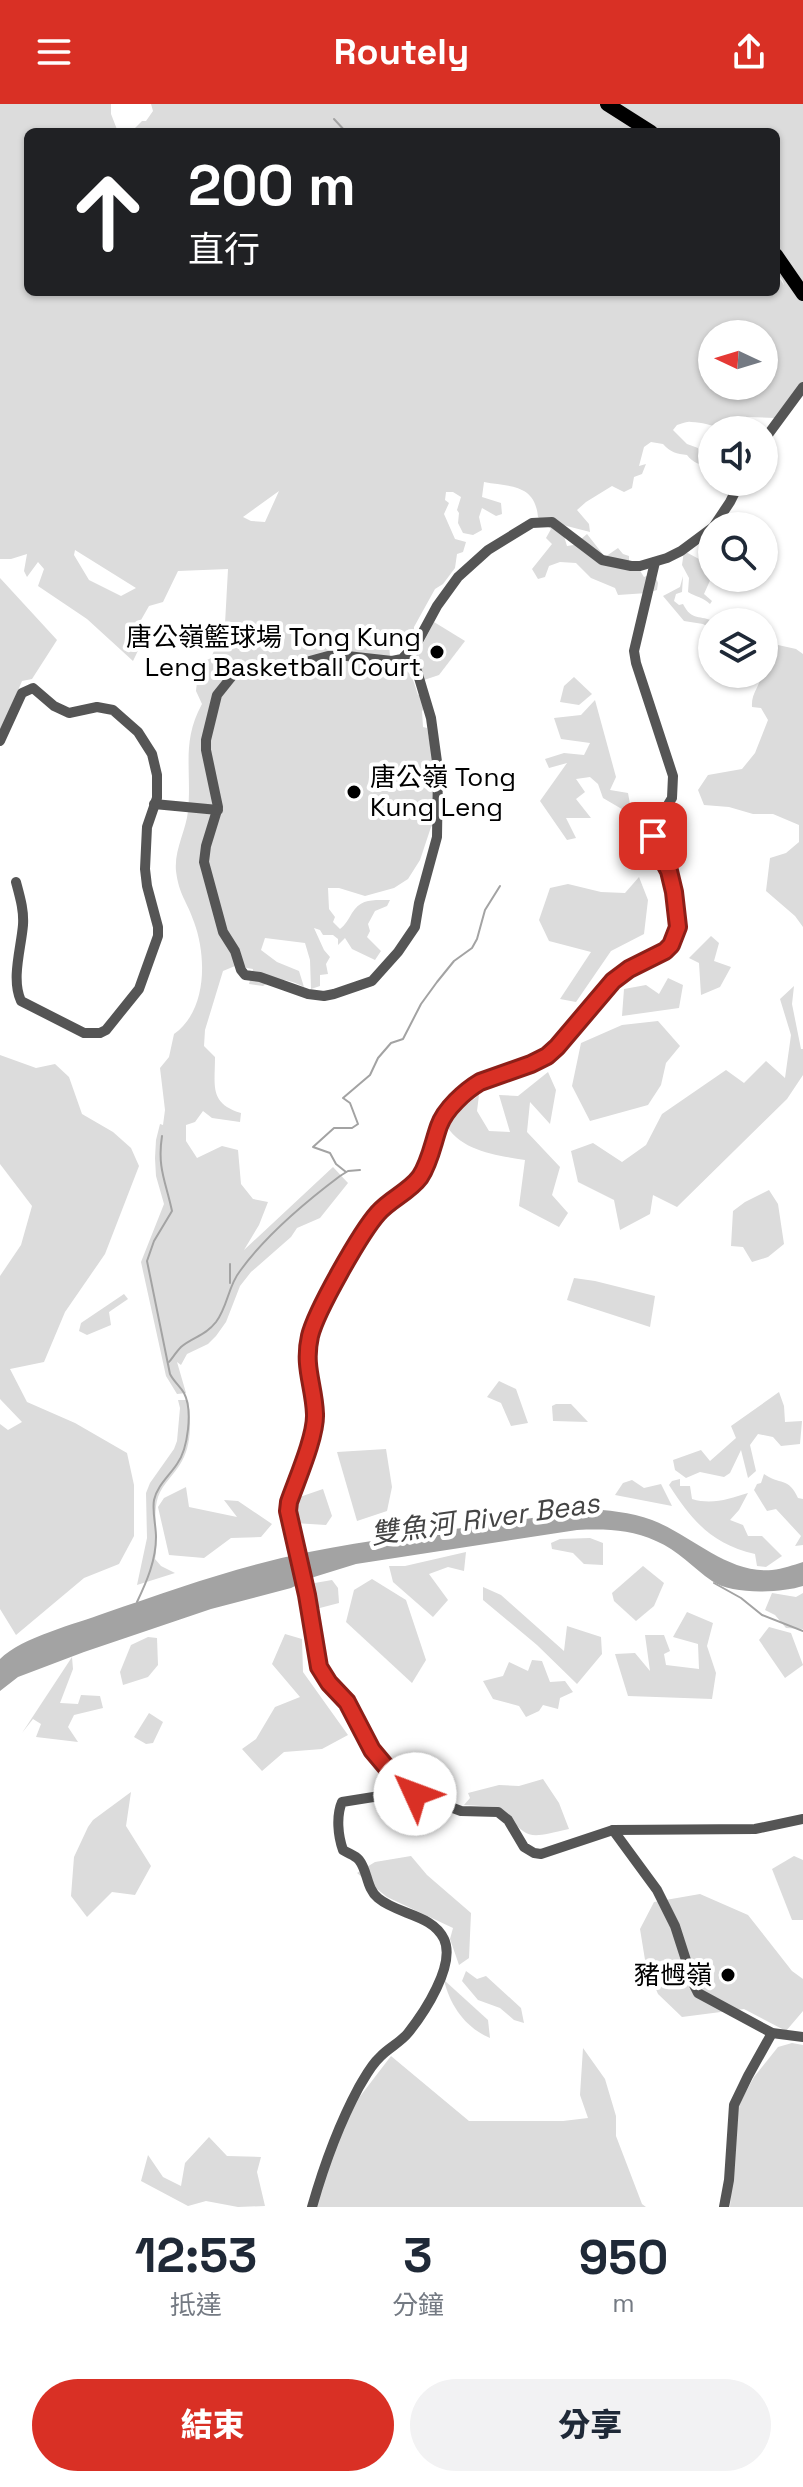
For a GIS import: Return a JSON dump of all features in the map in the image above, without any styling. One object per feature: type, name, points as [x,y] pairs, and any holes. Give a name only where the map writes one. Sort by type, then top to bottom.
[{"type":"main road","points":[[607,104],[645,128]]},
{"type":"main road","points":[[780,261],[803,294]]},
{"type":"street","points":[[778,421],[803,387]]},
{"type":"street","points":[[411,651],[431,718],[438,769],[437,837],[415,927],[372,981],[334,994],[316,996],[242,973],[235,951],[223,932],[204,862],[218,810],[206,740],[217,695],[233,675],[284,668],[328,656],[398,660],[411,651],[458,577],[488,550],[532,523],[552,522],[592,554],[609,563],[631,566],[655,562],[681,551],[698,538]]},
{"type":"street","points":[[655,562],[634,651],[674,784],[669,807],[653,829],[653,836],[669,871],[678,927],[676,934],[665,951],[613,981],[547,1056],[471,1088],[440,1123],[430,1158],[420,1177],[413,1186],[389,1202],[368,1225],[320,1311],[310,1336],[307,1359],[315,1420],[288,1511],[305,1584],[319,1667],[347,1702],[372,1750],[403,1787],[461,1811],[498,1812],[508,1820],[524,1847],[534,1853],[547,1853],[591,1835],[613,1830],[755,1829],[803,1819]]},
{"type":"street","points":[[0,741],[22,693],[33,688],[54,706],[69,713],[108,708],[138,732],[152,754],[157,775],[154,804],[147,827],[145,869],[158,936],[139,989],[106,1030],[84,1033],[21,1001],[16,982],[23,906],[16,882]]},
{"type":"street","points":[[154,804],[218,810]]},
{"type":"street","points":[[312,2207],[330,2147],[360,2086],[381,2055],[398,2044],[416,2022],[445,1967],[446,1941],[437,1928],[375,1896],[361,1863],[343,1850],[339,1837],[342,1802],[386,1795],[403,1787]]},
{"type":"street","points":[[613,1830],[657,1890],[675,1926],[698,1993],[772,2033],[803,2037]]},
{"type":"street","points":[[724,2207],[734,2105],[772,2033]]},
{"type":"shaded area","points":[[0,104],[111,104],[116,128],[24,128],[24,296],[780,296],[780,279],[784,285],[780,271],[795,267],[791,261],[780,267],[780,128],[135,128],[146,121],[153,111],[151,104],[803,104],[803,384],[777,416],[698,416],[698,422],[677,425],[673,430],[687,444],[698,448],[698,464],[687,455],[651,442],[644,447],[639,466],[646,464],[642,474],[634,477],[632,488],[624,492],[612,486],[577,510],[589,524],[590,532],[563,525],[567,546],[574,545],[587,534],[605,557],[618,548],[629,556],[629,563],[639,569],[644,577],[654,573],[657,590],[618,595],[615,588],[591,578],[576,563],[560,562],[549,566],[545,577],[538,579],[532,569],[552,544],[546,538],[551,529],[538,517],[536,506],[527,493],[484,482],[482,497],[501,503],[502,514],[496,516],[482,508],[479,517],[482,530],[473,535],[463,533],[458,523],[457,510],[461,497],[446,492],[445,500],[449,503],[444,514],[455,539],[466,542],[463,552],[457,554],[455,568],[435,589],[414,632],[411,635],[402,631],[389,644],[390,657],[382,665],[408,671],[418,695],[423,694],[429,703],[422,711],[423,727],[427,728],[434,764],[438,820],[431,827],[420,860],[408,879],[394,888],[365,896],[328,888],[329,909],[335,917],[333,922],[340,929],[359,905],[368,901],[390,900],[387,906],[375,911],[368,924],[370,931],[367,937],[381,951],[375,960],[352,949],[345,938],[338,945],[338,939],[333,935],[323,935],[314,928],[330,957],[326,964],[328,974],[320,975],[320,986],[311,989],[310,960],[305,943],[265,938],[261,950],[277,962],[299,971],[304,987],[284,980],[263,986],[249,984],[253,969],[235,966],[223,971],[205,1030],[204,1046],[215,1057],[215,1085],[219,1099],[241,1113],[240,1122],[212,1118],[203,1111],[195,1122],[186,1125],[186,1141],[197,1158],[222,1146],[238,1150],[241,1184],[253,1199],[268,1202],[244,1250],[333,1167],[348,1183],[320,1218],[297,1228],[251,1272],[240,1286],[226,1322],[216,1336],[208,1344],[187,1354],[181,1365],[177,1362],[186,1393],[177,1394],[166,1376],[141,1262],[164,1204],[156,1176],[155,1158],[156,1140],[165,1110],[160,1068],[169,1057],[174,1034],[193,1012],[201,982],[198,936],[179,886],[176,863],[188,811],[189,744],[202,704],[196,691],[199,664],[211,658],[225,624],[228,569],[178,571],[163,602],[149,606],[141,620],[149,628],[133,661],[87,619],[38,586],[44,569],[38,562],[27,577],[24,571],[27,554],[0,559]],"holes":[[[279,491],[265,522],[243,517]],[[75,550],[136,588],[121,596],[89,580],[74,555]]]},
{"type":"shaded area","points":[[684,551],[698,558],[698,592],[705,592],[712,601],[710,604],[688,592],[689,578],[682,565]]},
{"type":"shaded area","points":[[683,576],[682,592],[676,594],[674,601],[698,616],[698,623],[684,621],[663,596],[680,587]]},
{"type":"shaded area","points":[[0,578],[57,640],[32,679],[22,681],[0,733]]},
{"type":"shaded area","name":"唐公嶺籃球場 Tong Kung Leng Basketball Court","points":[[434,622],[465,641],[439,675],[424,680],[417,655]]},
{"type":"shaded area","points":[[778,645],[803,654],[803,927],[766,891],[770,858],[786,853],[799,842],[799,825],[773,814],[753,814],[729,807],[704,805],[698,790],[708,775],[742,769],[755,753],[768,720],[761,708],[752,707],[757,688],[778,688]]},
{"type":"shaded area","points":[[574,677],[592,694],[579,705],[560,702],[564,686]]},
{"type":"shaded area","points":[[595,700],[616,777],[610,790],[628,793],[632,815],[603,798],[598,784],[590,777],[576,779],[585,792],[576,799],[591,818],[566,818],[576,838],[567,840],[540,801],[567,763],[549,768],[545,759],[564,753],[584,755],[590,743],[561,739],[554,718],[581,715]]},
{"type":"shaded area","points":[[639,877],[648,900],[644,934],[611,951],[576,1002],[560,999],[591,952],[549,941],[539,920],[550,888],[568,884],[601,892],[625,893]]},
{"type":"shaded area","points":[[711,936],[719,943],[714,961],[731,967],[720,987],[701,995],[699,963],[689,958]]},
{"type":"shaded area","points":[[668,978],[683,985],[679,1008],[622,1016],[624,989],[646,985],[659,994]]},
{"type":"shaded area","points":[[794,986],[792,1004],[803,1049],[803,1075],[787,1099],[677,1207],[653,1195],[650,1214],[620,1230],[614,1200],[578,1182],[571,1151],[593,1143],[622,1162],[646,1145],[662,1114],[726,1070],[744,1083],[766,1061],[785,1078],[791,1035],[780,999]]},
{"type":"shaded area","points":[[658,1021],[680,1046],[666,1063],[661,1085],[648,1105],[590,1121],[572,1086],[581,1043],[622,1025]]},
{"type":"shaded area","points":[[0,1055],[36,1068],[55,1064],[69,1077],[82,1114],[113,1132],[131,1148],[139,1166],[105,1254],[65,1312],[44,1362],[10,1369],[27,1402],[75,1423],[127,1453],[134,1485],[134,1536],[119,1564],[84,1578],[16,1635],[0,1609],[0,1424],[8,1430],[22,1422],[0,1399],[0,1276],[21,1245],[32,1206],[0,1164]]},
{"type":"shaded area","points":[[548,1072],[556,1090],[550,1124],[530,1102],[527,1132],[560,1167],[552,1195],[568,1213],[559,1227],[519,1206],[525,1160],[468,1145],[444,1122],[479,1095],[477,1111],[489,1131],[510,1132],[499,1095],[518,1096]]},
{"type":"shaded area","points":[[769,1190],[778,1204],[784,1244],[768,1257],[752,1262],[743,1247],[731,1246],[733,1211]]},
{"type":"shaded area","points":[[574,1278],[655,1296],[650,1327],[567,1300]]},
{"type":"shaded area","points":[[124,1294],[128,1299],[109,1312],[111,1325],[87,1335],[79,1331],[81,1323]]},
{"type":"shaded area","points":[[499,1381],[516,1389],[528,1423],[511,1426],[501,1403],[487,1397]]},
{"type":"shaded area","points":[[779,1392],[785,1422],[802,1421],[800,1444],[781,1446],[773,1437],[758,1434],[750,1445],[756,1471],[748,1478],[741,1450],[730,1473],[724,1477],[700,1472],[686,1478],[675,1470],[673,1460],[701,1450],[710,1461],[736,1438],[731,1426]]},
{"type":"shaded area","points":[[178,1400],[188,1400],[188,1447],[156,1504],[155,1559],[175,1573],[137,1585],[147,1538],[146,1493],[177,1441]]},
{"type":"shaded area","points":[[571,1404],[588,1422],[553,1421],[552,1406]]},
{"type":"shaded area","points":[[386,1449],[392,1487],[387,1511],[357,1521],[337,1452]]},
{"type":"shaded area","points":[[764,1474],[787,1484],[798,1498],[803,1499],[803,1545],[795,1546],[801,1536],[776,1509],[767,1511],[754,1490]]},
{"type":"shaded area","points":[[680,1479],[680,1486],[690,1486],[692,1499],[699,1501],[748,1493],[730,1520],[743,1525],[748,1536],[762,1536],[782,1556],[766,1567],[757,1566],[755,1554],[727,1544],[704,1529],[669,1485]]},
{"type":"shaded area","points":[[632,1480],[644,1488],[661,1484],[672,1506],[615,1495],[623,1483]]},
{"type":"shaded area","points":[[186,1487],[189,1507],[237,1517],[224,1500],[238,1501],[272,1524],[261,1537],[231,1538],[204,1558],[169,1555],[158,1507],[164,1498]]},
{"type":"shaded area","points":[[323,1489],[332,1516],[326,1525],[294,1523],[291,1500]]},
{"type":"shaded area","points":[[585,1509],[619,1512],[652,1520],[725,1560],[756,1570],[784,1568],[803,1562],[803,1586],[770,1591],[731,1589],[720,1586],[671,1549],[646,1537],[617,1531],[577,1530],[356,1564],[291,1588],[211,1609],[84,1652],[18,1677],[0,1691],[0,1659],[22,1644],[206,1579],[309,1552]]},
{"type":"shaded area","points":[[590,1538],[603,1543],[603,1565],[584,1564],[573,1553],[552,1549],[551,1543],[560,1539]]},
{"type":"shaded area","points":[[466,1552],[464,1571],[448,1567],[429,1574],[448,1600],[433,1617],[393,1582],[389,1566],[405,1566]]},
{"type":"shaded area","points":[[643,1566],[664,1583],[654,1606],[636,1621],[614,1601],[612,1593]]},
{"type":"shaded area","points":[[372,1579],[406,1600],[426,1660],[412,1683],[346,1622],[354,1590]]},
{"type":"shaded area","points":[[332,1580],[338,1588],[339,1603],[316,1609],[309,1584]]},
{"type":"shaded area","points":[[483,1587],[501,1595],[564,1651],[567,1626],[601,1637],[602,1654],[577,1684],[537,1645],[483,1600]]},
{"type":"shaded area","points":[[772,1593],[796,1597],[803,1593],[803,1629],[786,1628],[775,1615],[765,1610]]},
{"type":"shaded area","points":[[687,1612],[713,1623],[707,1646],[716,1673],[712,1699],[628,1696],[615,1654],[635,1653],[650,1671],[645,1635],[664,1635],[670,1651],[664,1654],[666,1665],[699,1669],[698,1644],[673,1637]]},
{"type":"shaded area","points":[[769,1627],[791,1633],[803,1665],[785,1678],[759,1640]]},
{"type":"shaded area","points":[[285,1634],[302,1639],[303,1672],[348,1735],[322,1749],[284,1752],[262,1771],[242,1749],[256,1739],[275,1707],[300,1697],[272,1664]]},
{"type":"shaded area","points":[[148,1637],[157,1638],[158,1665],[148,1677],[123,1685],[120,1672],[131,1645]]},
{"type":"shaded area","points":[[72,1657],[73,1669],[60,1703],[78,1704],[81,1695],[100,1696],[103,1708],[74,1715],[68,1727],[78,1742],[36,1737],[41,1724],[33,1719],[22,1733]]},
{"type":"shaded area","points":[[532,1660],[542,1661],[550,1682],[565,1681],[573,1692],[560,1698],[558,1709],[543,1705],[539,1711],[526,1717],[519,1706],[493,1699],[483,1681],[503,1676],[509,1662],[528,1671]]},
{"type":"shaded area","points":[[149,1713],[163,1722],[153,1743],[146,1744],[134,1737]]},
{"type":"shaded area","points":[[543,1779],[559,1803],[569,1829],[529,1834],[499,1807],[464,1805],[470,1798],[468,1793],[499,1785],[519,1786]]},
{"type":"shaded area","points":[[131,1792],[126,1826],[151,1866],[135,1895],[112,1892],[87,1917],[71,1896],[74,1857],[93,1820]]},
{"type":"shaded area","points":[[411,1856],[427,1875],[471,1913],[469,1958],[459,1965],[450,1939],[453,1928],[387,1897],[357,1873],[375,1862]]},
{"type":"shaded area","points":[[794,1856],[803,1860],[803,1920],[792,1920],[772,1869]]},
{"type":"shaded area","points":[[700,1894],[748,1915],[792,1971],[803,1979],[803,2011],[786,2031],[744,2009],[682,2017],[658,1994],[646,1966],[640,1929],[654,1902]]},
{"type":"shaded area","points":[[466,1971],[477,1979],[486,1976],[521,2008],[524,2023],[514,2020],[500,2008],[478,2000],[462,1981]]},
{"type":"shaded area","points":[[444,1980],[488,2020],[490,2038],[460,2015],[450,1999]]},
{"type":"shaded area","points":[[792,2043],[803,2045],[803,2207],[730,2207],[737,2108],[754,2077],[778,2047]]},
{"type":"shaded area","points":[[583,2048],[605,2079],[616,2116],[616,2136],[642,2204],[646,2207],[316,2207],[325,2171],[355,2103],[391,2056],[469,2121],[563,2121],[588,2118],[580,2095]]},
{"type":"shaded area","points":[[209,2137],[227,2156],[261,2157],[257,2172],[265,2206],[238,2207],[206,2201],[188,2206],[141,2181],[148,2155],[163,2177],[181,2186],[185,2163]]},
{"type":"waterway","points":[[334,119],[342,128]]},
{"type":"waterway","points":[[346,1172],[336,1164],[330,1153],[313,1147],[334,1128],[352,1128],[358,1124],[350,1103],[343,1098],[370,1075],[378,1058],[391,1043],[403,1039],[421,1004],[437,982],[454,961],[472,948],[485,910],[500,886]]},
{"type":"waterway","points":[[137,1602],[154,1554],[154,1500],[181,1457],[189,1419],[187,1400],[170,1374],[147,1261],[154,1241],[172,1211],[161,1166],[162,1136]]},
{"type":"waterway","points":[[169,1362],[181,1347],[216,1322],[236,1277],[274,1232],[340,1176],[348,1171],[360,1170]]},
{"type":"waterway","points":[[230,1264],[230,1283]]},
{"type":"waterway","points":[[714,1583],[741,1598],[762,1615],[803,1631]]},
{"type":"place","name":"唐公嶺籃球場 Tong Kung Leng Basketball Court","points":[[437,652]]},
{"type":"place","name":"唐公嶺 Tong Kung Leng","points":[[354,792]]},
{"type":"place","name":"豬乸嶺","points":[[728,1975]]},
{"type":"route","points":[[415,1794],[403,1787],[372,1750],[353,1711],[324,1676],[316,1657],[307,1595],[288,1511],[315,1420],[308,1377],[310,1336],[320,1311],[368,1225],[378,1212],[413,1186],[420,1177],[446,1114],[480,1082],[547,1056],[613,981],[671,945],[678,927],[674,892],[669,871],[653,836]]},
{"type":"water label","name":"雙魚河 River Beas","points":[[485,1518]]}]
